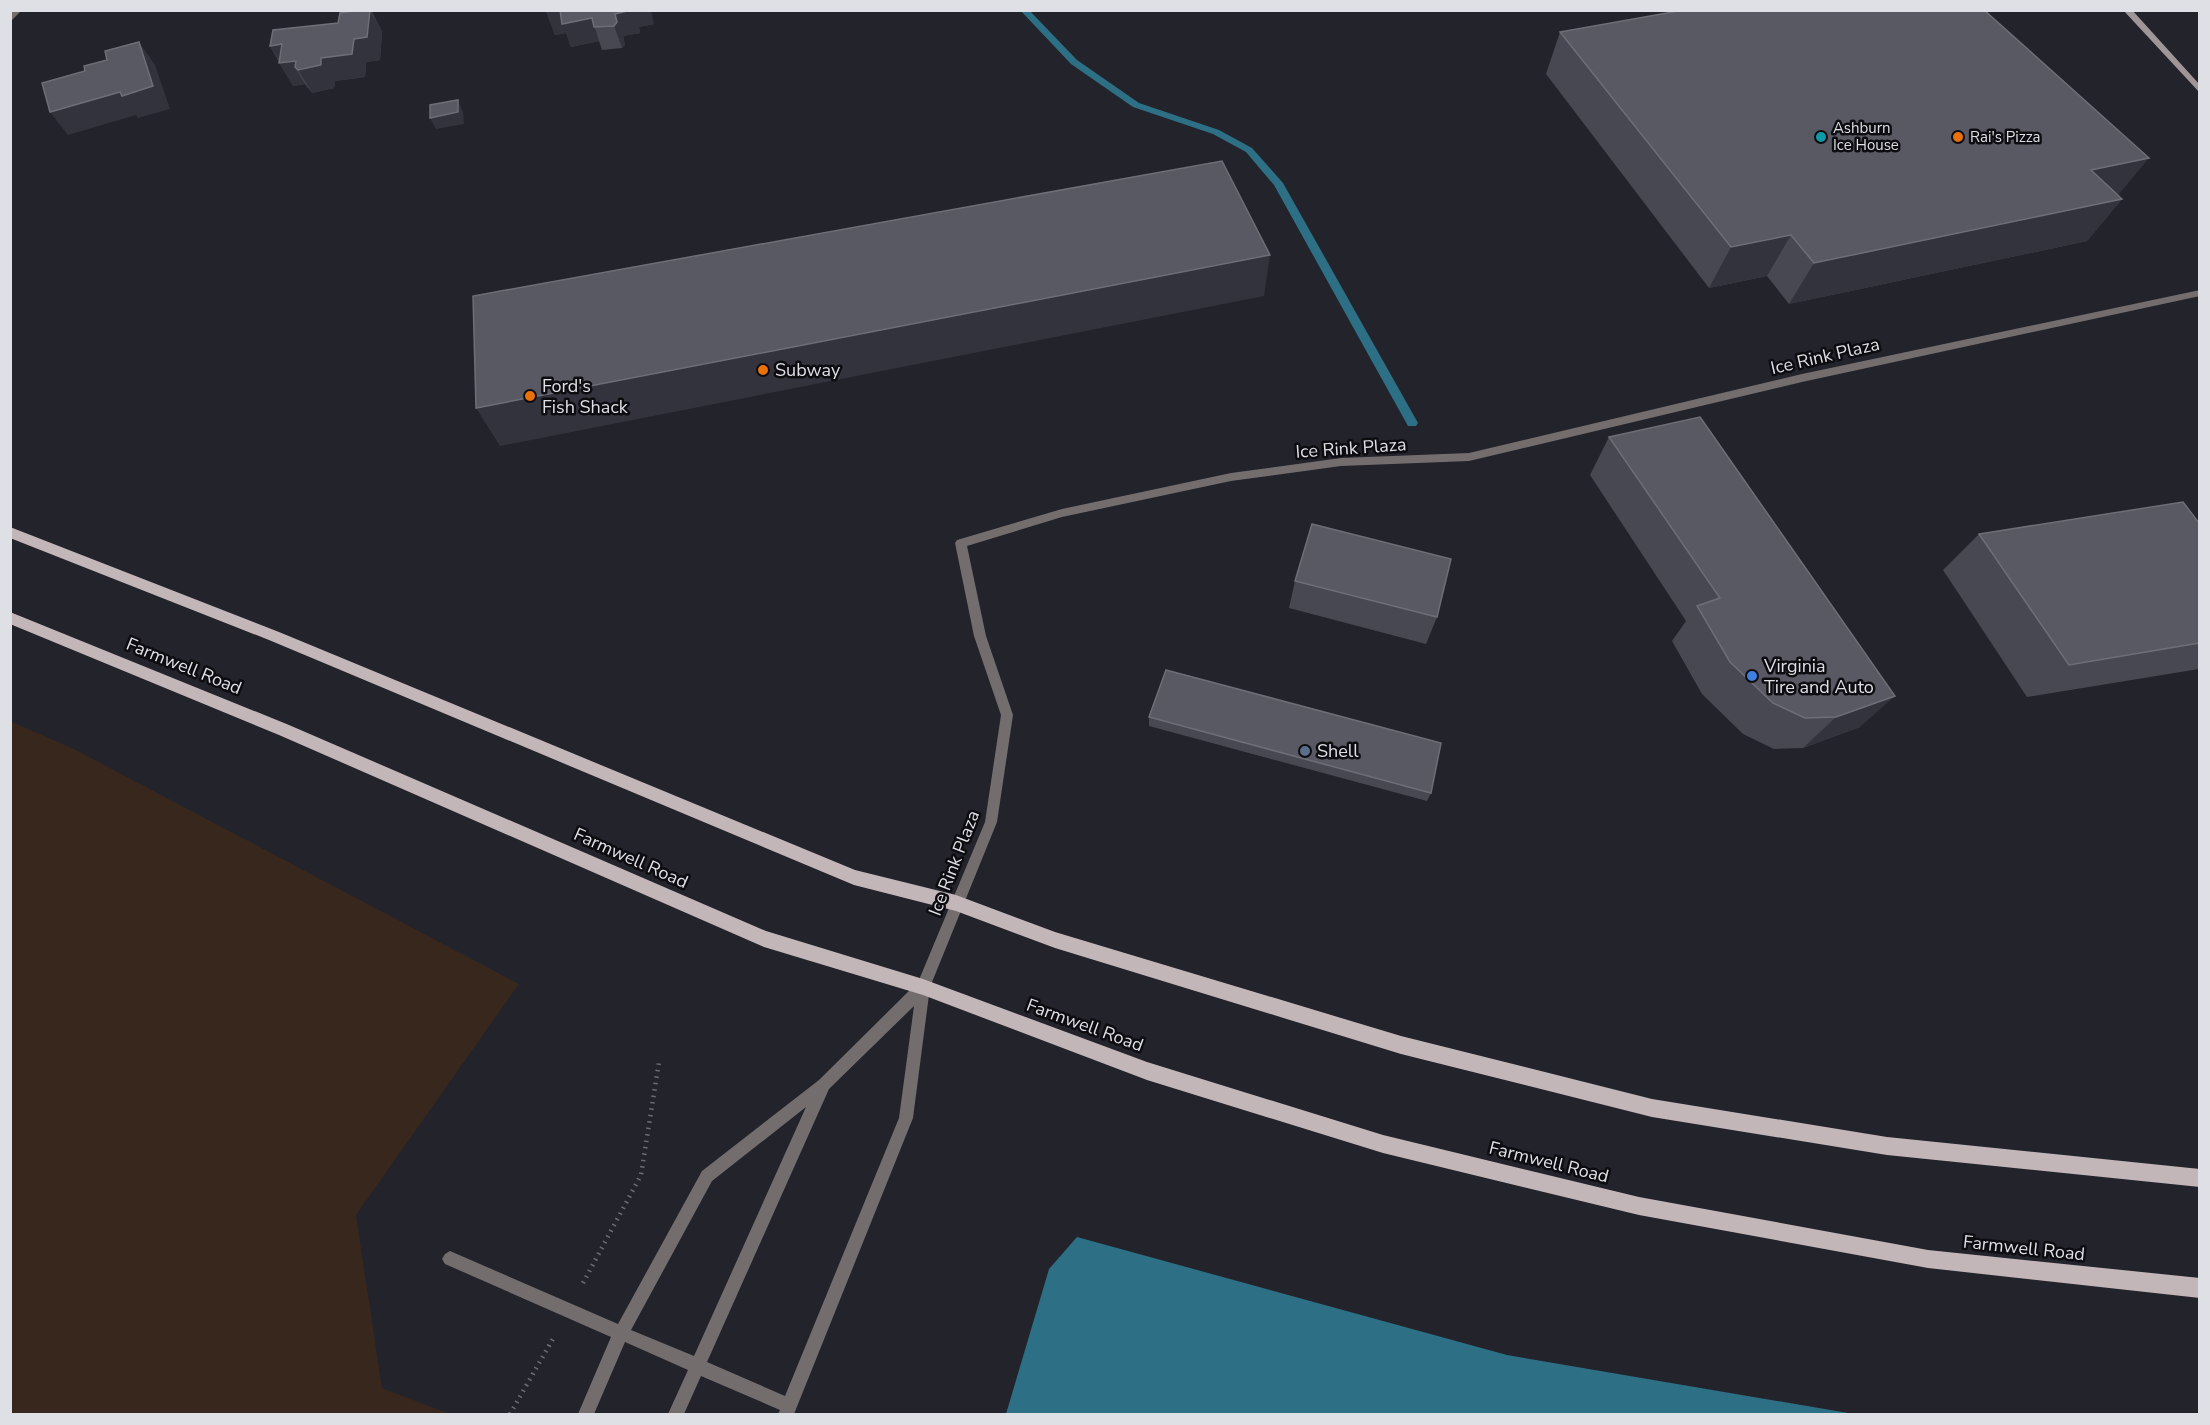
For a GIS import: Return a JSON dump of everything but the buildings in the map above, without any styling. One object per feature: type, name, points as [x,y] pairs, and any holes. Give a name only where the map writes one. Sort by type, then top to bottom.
[{"type":"main road","points":[[10,532],[274,636],[854,877],[956,903],[1055,940],[1401,1045],[1652,1108],[1887,1146],[2199,1178]]},
{"type":"main road","name":"Farmwell Road","points":[[10,618],[284,730],[764,939],[922,987],[1147,1071],[1383,1144],[1628,1203],[1928,1259],[2199,1288]]},
{"type":"street","points":[[10,20],[18,10]]},
{"type":"street","points":[[2127,10],[2199,91]]},
{"type":"street","name":"Ice Rink Plaza","points":[[922,987],[991,822],[1007,715],[980,636],[961,543],[1062,513],[1231,477],[1341,462],[1468,458],[1802,378],[2199,293]]},
{"type":"street","points":[[586,1414],[621,1333],[707,1176],[824,1084],[922,987]]},
{"type":"street","points":[[450,1259],[698,1367],[788,1410],[906,1118],[922,987]]},
{"type":"street","points":[[676,1414],[824,1084]]},
{"type":"path","points":[[510,1414],[641,1175],[659,1062]]},
{"type":"shaded area","points":[[10,721],[74,749],[519,984],[356,1215],[382,1388],[450,1414],[11,1414]]},
{"type":"water","points":[[1077,1237],[1507,1355],[1854,1414],[1006,1414],[1049,1269]]},
{"type":"waterway","points":[[1024,10],[1074,62],[1136,105],[1216,132],[1249,150],[1278,183],[1412,423]]},
{"type":"place","name":"Ashburn Ice House","points":[[1821,137]]},
{"type":"place","name":"Rai's Pizza","points":[[1958,137]]},
{"type":"place","name":"Subway","points":[[763,370]]},
{"type":"place","name":"Ford's Fish Shack","points":[[530,396]]},
{"type":"place","name":"Virginia Tire and Auto","points":[[1752,676]]},
{"type":"place","name":"Shell","points":[[1305,751]]}]
